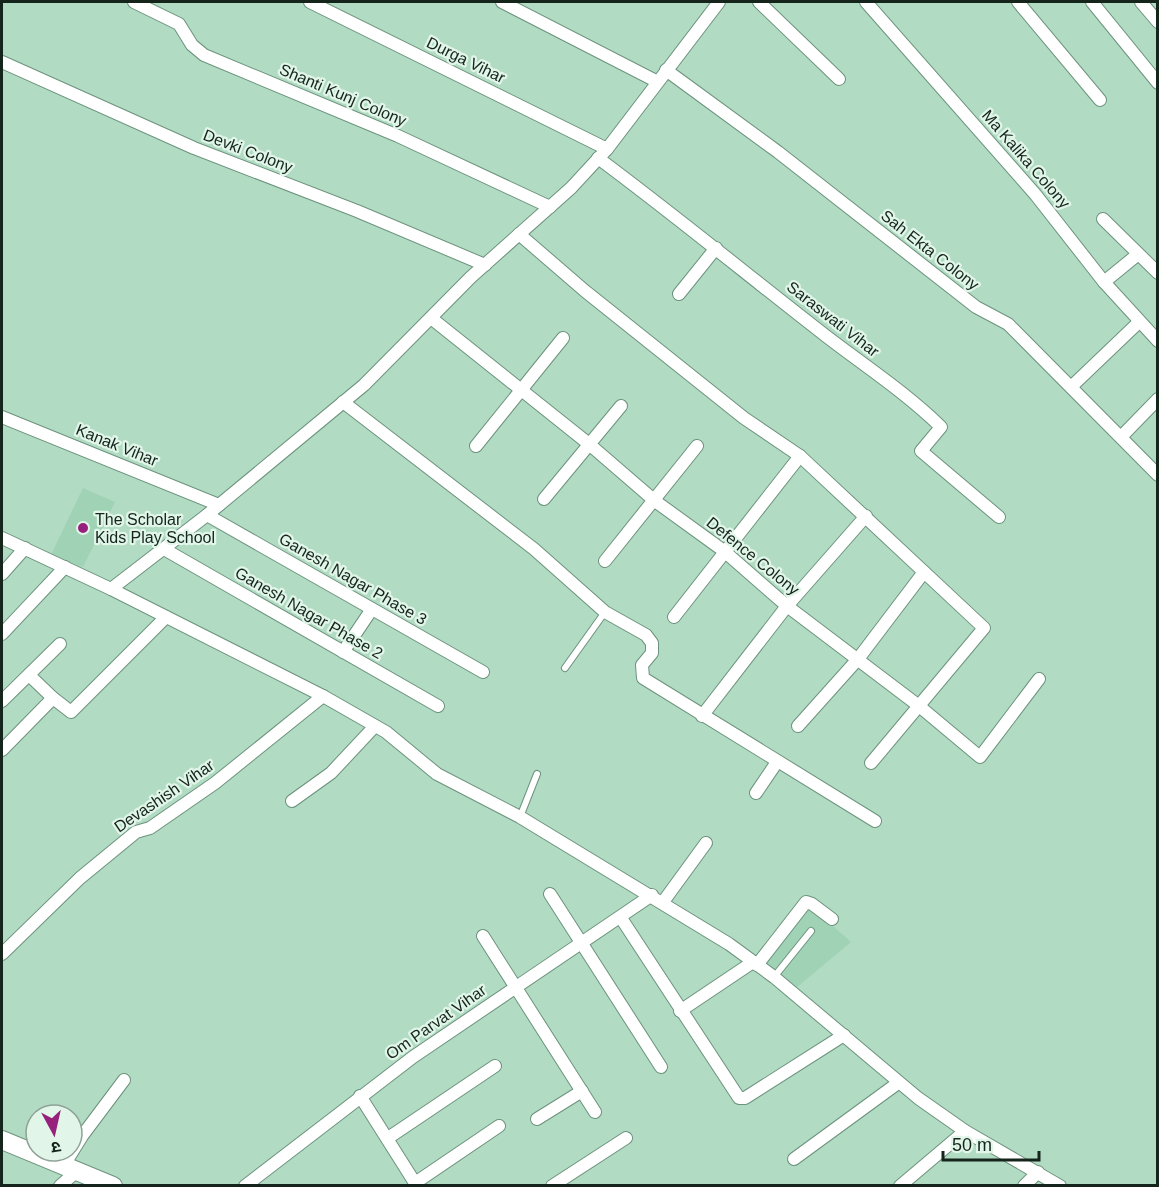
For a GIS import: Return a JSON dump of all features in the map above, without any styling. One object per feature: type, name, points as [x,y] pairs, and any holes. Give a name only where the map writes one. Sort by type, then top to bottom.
[{"type":"main road","points":[[2,1140],[113,1185]]},
{"type":"street","name":"Shanti Kunj Colony","points":[[134,2],[179,24],[192,45],[204,55],[398,136],[550,207]]},
{"type":"street","name":"Durga Vihar","points":[[310,2],[602,154]]},
{"type":"street","points":[[502,2],[656,81]]},
{"type":"street","points":[[759,2],[839,79]]},
{"type":"street","name":"Ma Kalika Colony","points":[[866,2],[1035,194],[1104,282],[1158,341]]},
{"type":"street","points":[[1018,2],[1100,100]]},
{"type":"street","points":[[1092,2],[1158,83]]},
{"type":"street","points":[[1141,2],[1158,22]]},
{"type":"street","points":[[111,589],[207,515],[364,385],[485,265],[550,207],[602,154],[666,70],[713,3]]},
{"type":"street","name":"Devki Colony","points":[[2,62],[195,148],[357,211],[485,265]]},
{"type":"street","name":"Sah Ekta Colony","points":[[666,70],[778,152],[976,307],[1008,324],[1158,475]]},
{"type":"street","name":"Saraswati Vihar","points":[[602,154],[827,337],[913,400],[941,427],[921,452],[999,517]]},
{"type":"street","points":[[1103,219],[1137,255],[1158,273]]},
{"type":"street","points":[[519,234],[585,291],[744,418],[800,456],[984,628],[871,763]]},
{"type":"street","points":[[680,294],[716,248]]},
{"type":"street","points":[[1104,282],[1137,255]]},
{"type":"street","name":"Defence Colony","points":[[431,318],[590,444],[655,501],[724,551],[787,606],[919,705],[980,757],[1039,679]]},
{"type":"street","points":[[1071,387],[1139,322]]},
{"type":"street","points":[[476,446],[563,338]]},
{"type":"street","points":[[1120,437],[1158,399]]},
{"type":"street","points":[[343,402],[534,549],[605,612],[646,635],[652,643],[652,652],[642,665],[643,678],[875,821]]},
{"type":"street","points":[[544,499],[621,406]]},
{"type":"street","name":"Kanak Vihar","points":[[2,417],[219,505]]},
{"type":"street","points":[[605,561],[697,446]]},
{"type":"street","points":[[674,617],[800,456]]},
{"type":"street","name":"Ganesh Nagar Phase 3","points":[[207,515],[483,672]]},
{"type":"street","points":[[702,716],[787,606],[866,516]]},
{"type":"street","points":[[2,538],[111,589],[323,696],[375,726],[437,774],[520,817],[657,898],[729,944],[774,977],[898,1083],[965,1131],[1060,1185]]},
{"type":"street","points":[[2,574],[25,548]]},
{"type":"street","name":"Ganesh Nagar Phase 2","points":[[164,549],[438,706]]},
{"type":"street","points":[[2,634],[65,567]]},
{"type":"street","points":[[798,726],[858,659],[924,572]]},
{"type":"street","points":[[343,652],[372,609]]},
{"type":"street","points":[[30,675],[71,712],[166,617]]},
{"type":"street","points":[[2,701],[60,644]]},
{"type":"street","name":"Devashish Vihar","points":[[2,954],[80,878],[136,832],[150,828],[215,783],[323,696]]},
{"type":"street","points":[[2,750],[53,698]]},
{"type":"street","points":[[292,801],[331,772],[375,726]]},
{"type":"street","points":[[756,793],[777,762]]},
{"type":"street","name":"Om Parvat Vihar","points":[[245,1185],[360,1096],[515,988],[621,918],[657,898],[706,843]]},
{"type":"street","points":[[550,894],[661,1067]]},
{"type":"street","points":[[680,1011],[755,964],[806,902],[832,919]]},
{"type":"street","points":[[621,918],[739,1098],[745,1098],[844,1035]]},
{"type":"street","points":[[483,936],[595,1112]]},
{"type":"street","points":[[388,1138],[495,1066]]},
{"type":"street","points":[[60,1185],[71,1168],[82,1136],[124,1080]]},
{"type":"street","points":[[794,1160],[898,1083]]},
{"type":"street","points":[[537,1119],[582,1091]]},
{"type":"street","points":[[360,1096],[415,1183],[500,1126]]},
{"type":"street","points":[[900,1185],[965,1131]]},
{"type":"street","points":[[552,1185],[626,1138]]},
{"type":"street","points":[[1024,1185],[1038,1172]]},
{"type":"lane","points":[[565,668],[605,612]]},
{"type":"lane","points":[[520,817],[537,774]]},
{"type":"lane","points":[[774,977],[811,931]]},
{"type":"shaded area","name":"The Scholar Kids Play School","points":[[83,488],[115,502],[83,567],[51,555]]},
{"type":"shaded area","points":[[809,905],[851,942],[796,988],[763,964]]},
{"type":"place","name":"The Scholar Kids Play School","points":[[83,528]]}]
